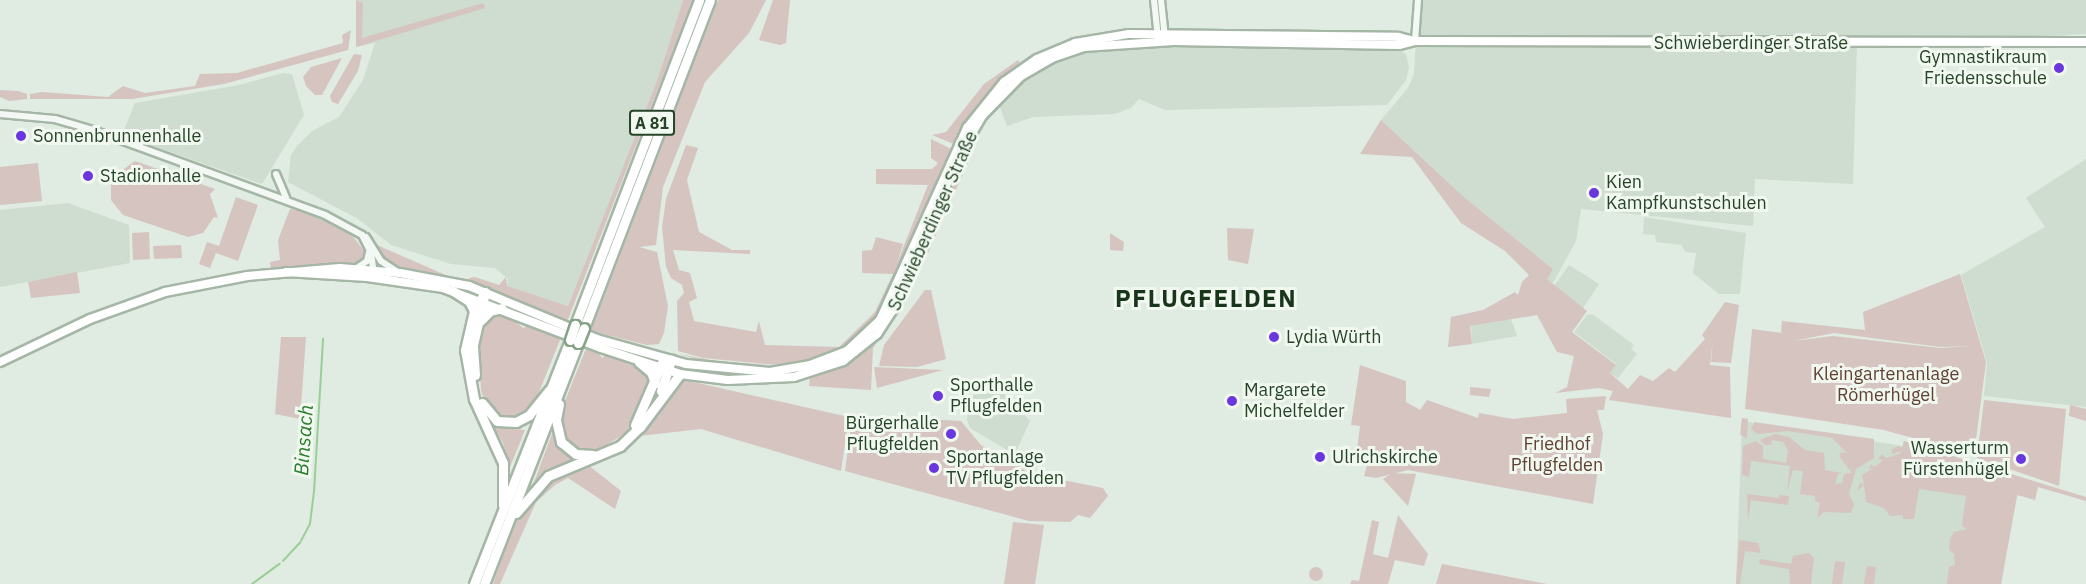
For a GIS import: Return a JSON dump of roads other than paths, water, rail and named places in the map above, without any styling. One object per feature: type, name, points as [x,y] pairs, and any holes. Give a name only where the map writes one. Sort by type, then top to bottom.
[{"type":"highway","name":"A 81","points":[[580,327],[699,0]]},
{"type":"highway","name":"A 81","points":[[474,584],[551,388],[580,327],[710,0]]},
{"type":"highway","points":[[453,291],[469,301],[474,312]]},
{"type":"highway","name":"A 81","points":[[483,298],[474,312],[466,340],[467,367],[478,408],[503,463],[503,511]]},
{"type":"highway","name":"A 81","points":[[483,298],[473,362],[478,393],[488,414],[501,422],[521,421],[551,388]]},
{"type":"highway","points":[[479,322],[490,311],[502,308]]},
{"type":"highway","name":"A 81","points":[[484,584],[562,385],[574,341]]},
{"type":"highway","points":[[664,369],[668,359]]},
{"type":"highway","points":[[639,362],[651,372],[655,383]]},
{"type":"highway","name":"A 81","points":[[562,385],[558,436],[570,451],[589,456],[613,446],[630,432],[664,369]]},
{"type":"highway","name":"A 81","points":[[659,399],[664,369]]},
{"type":"highway","name":"A 81","points":[[509,522],[548,476],[620,446],[640,427],[680,374]]},
{"type":"main road","name":"Schwieberdinger Straße","points":[[483,298],[597,339],[668,359],[727,370],[770,372],[796,368],[844,353],[880,320],[963,137],[984,104],[1004,82],[1037,59],[1075,43],[1118,35],[1415,41],[2086,42]]},
{"type":"main road","name":"Schwieberdinger Straße","points":[[483,298],[502,308],[639,362],[680,374],[728,380],[794,377],[843,362],[881,330],[895,306],[968,139],[988,107],[1010,84],[1040,64],[1073,50],[1162,37]]},
{"type":"main road","points":[[0,362],[135,301],[198,284],[261,274],[357,268],[483,298]]},
{"type":"main road","points":[[282,272],[400,273],[483,298]]},
{"type":"street","points":[[1154,0],[1162,37]]},
{"type":"street","points":[[1161,0],[1162,37]]},
{"type":"street","points":[[1415,41],[1418,0]]},
{"type":"street","points":[[0,114],[55,119],[287,199],[362,236],[371,242],[379,257],[400,273]]},
{"type":"street","points":[[276,174],[287,199]]},
{"type":"street","points":[[362,236],[369,246],[375,272]]},
{"type":"street","points":[[357,268],[367,261],[369,246]]},
{"type":"street","points":[[375,272],[379,257]]},
{"type":"waterway","name":"Binsach","points":[[301,541],[310,524],[314,492],[323,339]]},
{"type":"waterway","points":[[283,561],[300,543]]},
{"type":"waterway","name":"Binsach","points":[[252,584],[280,564]]},
{"type":"place","name":"Gymnastikraum Friedensschule","points":[[2059,68]]},
{"type":"place","name":"Sonnenbrunnenhalle","points":[[21,136]]},
{"type":"place","name":"Stadionhalle","points":[[88,176]]},
{"type":"place","name":"Kien Kampfkunstschulen","points":[[1594,193]]},
{"type":"place","name":"Lydia Würth","points":[[1274,337]]},
{"type":"place","name":"Sporthalle Pflugfelden","points":[[938,396]]},
{"type":"place","name":"Margarete Michelfelder","points":[[1232,401]]},
{"type":"place","name":"Bürgerhalle Pflugfelden","points":[[951,434]]},
{"type":"place","name":"Ulrichskirche","points":[[1320,457]]},
{"type":"place","name":"Wasserturm Fürstenhügel","points":[[2021,459]]},
{"type":"place","name":"Sportanlage TV Pflugfelden","points":[[934,468]]},
{"type":"district","name":"PFLUGFELDEN","points":[[1206,299]]},
{"type":"park label","name":"Kleingartenanlage Römerhügel","points":[[1886,385]]},
{"type":"park label","name":"Friedhof Pflugfelden","points":[[1557,455]]}]
